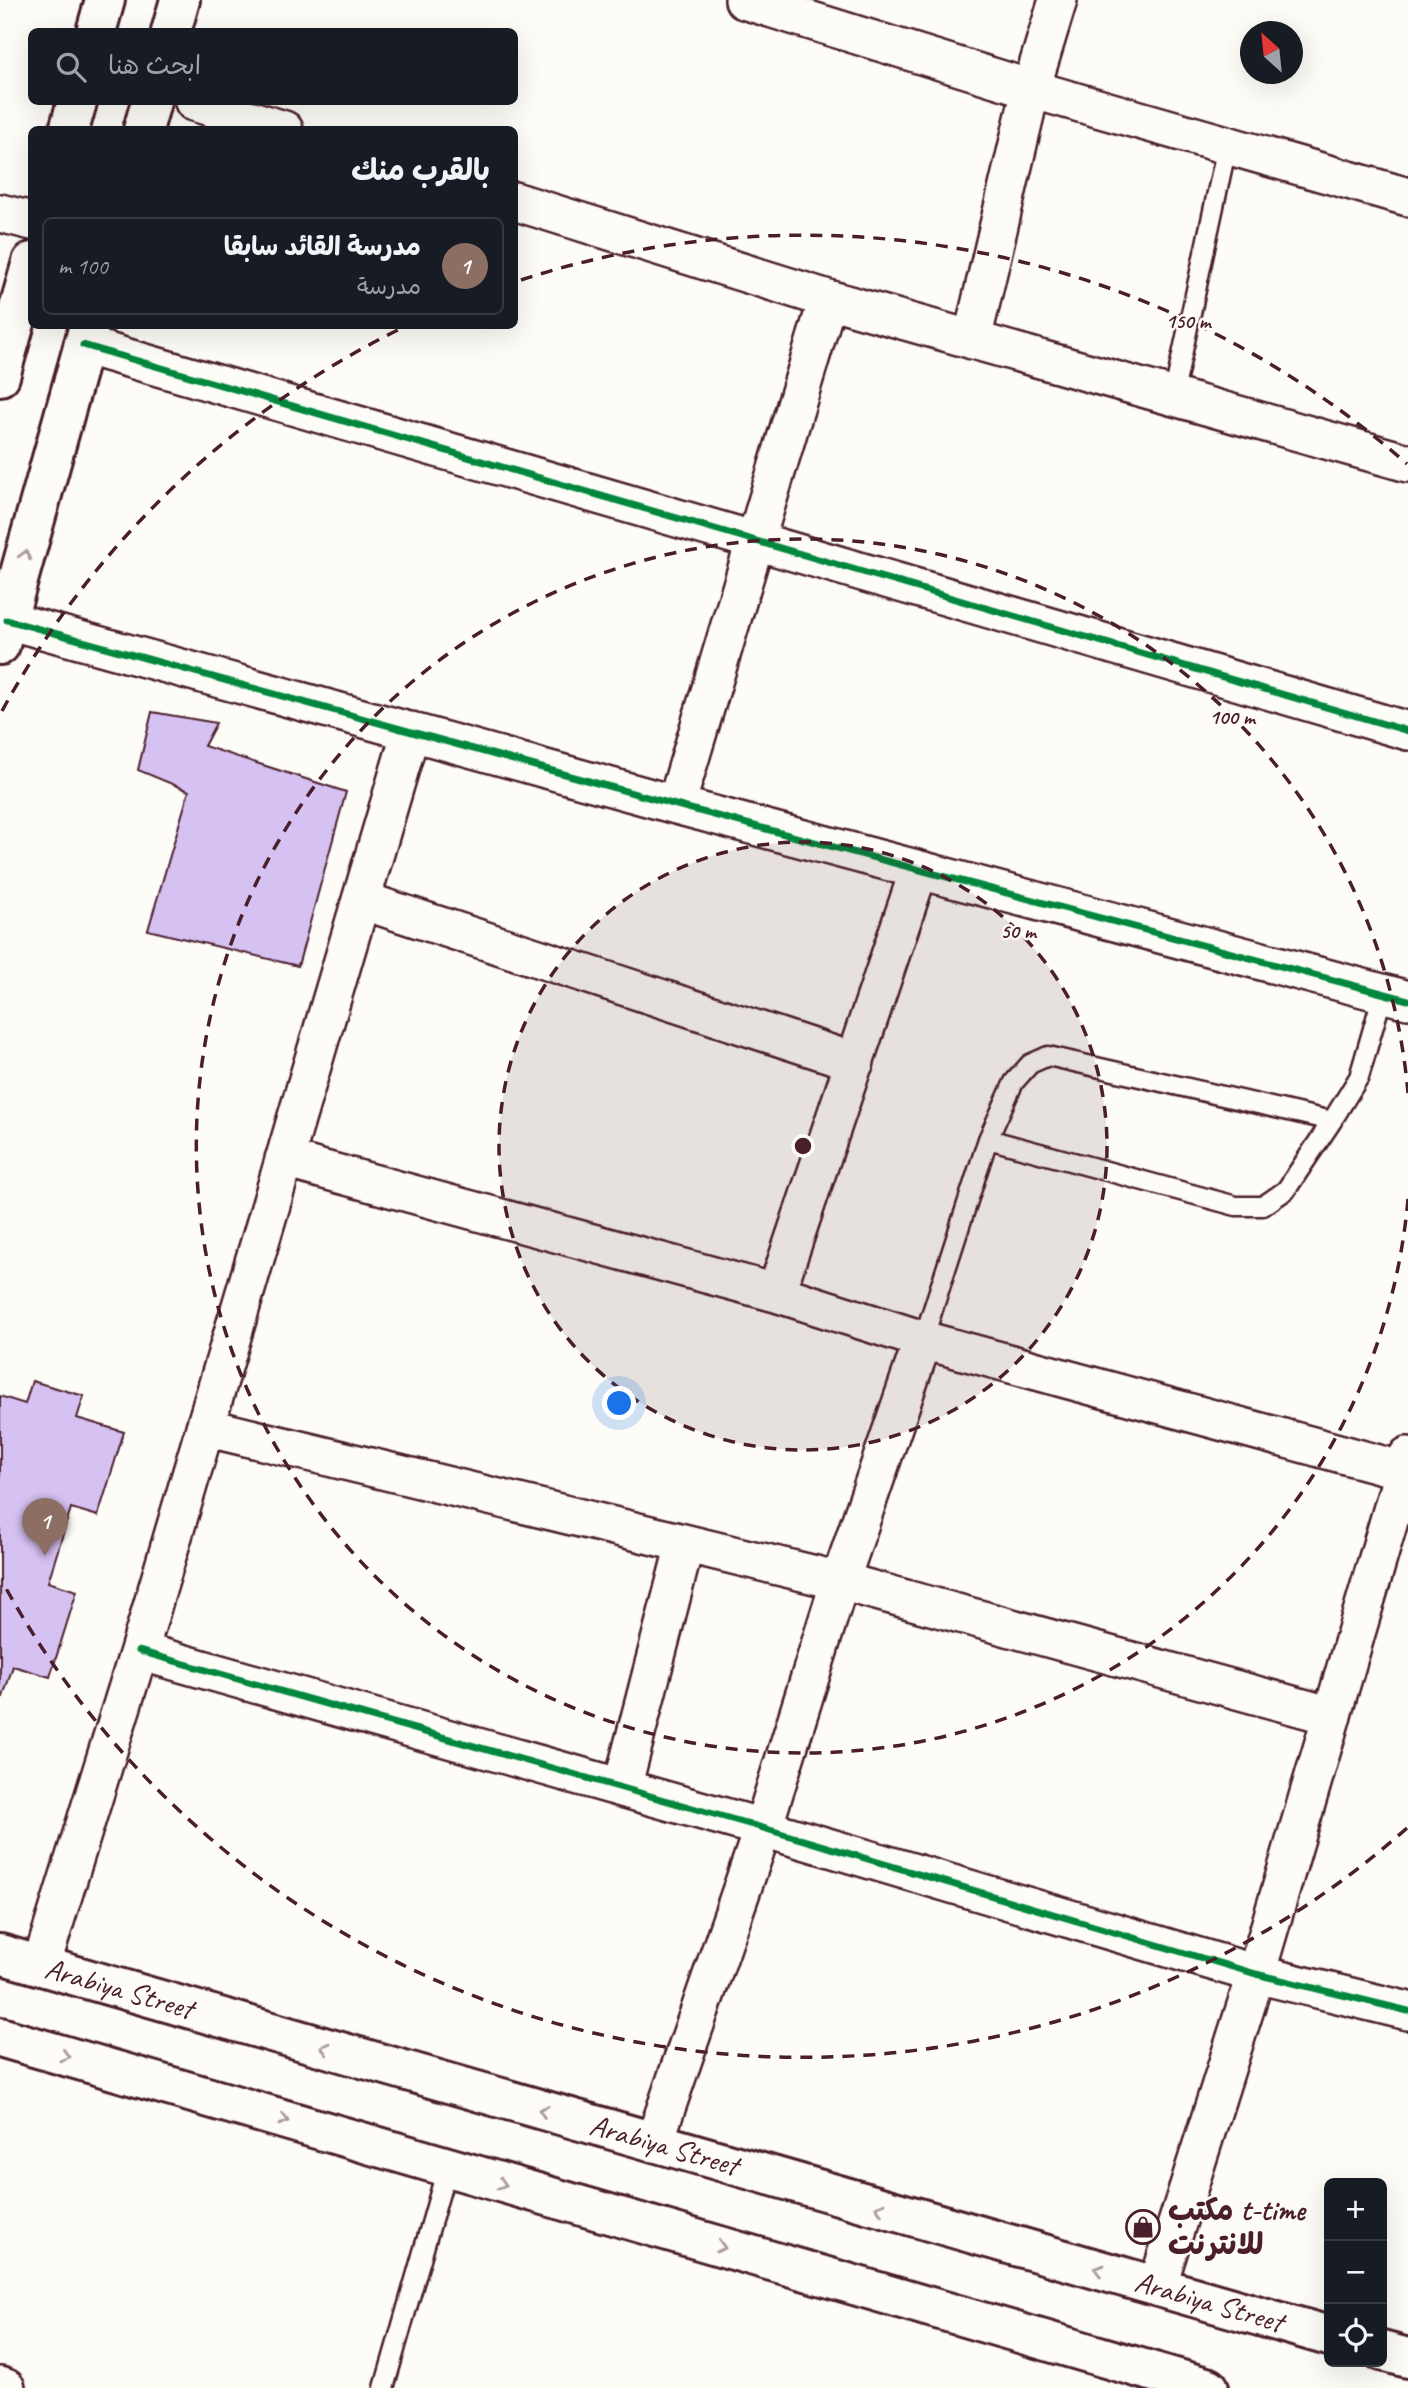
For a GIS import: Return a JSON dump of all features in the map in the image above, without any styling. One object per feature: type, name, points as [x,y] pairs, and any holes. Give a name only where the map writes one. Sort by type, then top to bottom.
[{"type":"main road","points":[[97,28],[105,0]]},
{"type":"main road","points":[[172,28],[180,0]]},
{"type":"main road","points":[[70,126],[75,105]]},
{"type":"main road","points":[[145,126],[150,105]]},
{"type":"main road","points":[[0,376],[28,276]]},
{"type":"main road","points":[[4,633],[86,335]]},
{"type":"main road","name":"Arabiya Street","points":[[0,1954],[1324,2335]]},
{"type":"main road","points":[[0,2036],[1209,2388]]},
{"type":"main road","points":[[1387,2352],[1408,2358]]},
{"type":"street","points":[[744,0],[1031,89],[1408,197]]},
{"type":"street","points":[[972,340],[1031,89],[1058,0]]},
{"type":"street","points":[[204,105],[271,126]]},
{"type":"street","points":[[518,202],[828,299],[1408,463]]},
{"type":"street","points":[[0,213],[28,220]]},
{"type":"street","points":[[676,805],[828,299]]},
{"type":"street","points":[[86,335],[755,540],[1408,731]]},
{"type":"street","points":[[4,633],[411,731],[676,805],[1402,998]]},
{"type":"street","points":[[41,1966],[139,1651],[411,731]]},
{"type":"street","points":[[776,1293],[919,870]]},
{"type":"street","points":[[361,900],[855,1062]]},
{"type":"street","points":[[284,1158],[776,1293],[923,1340],[1406,1466],[1256,1974],[1157,2287]]},
{"type":"street","points":[[654,2143],[763,1828],[840,1581],[923,1340]]},
{"type":"street","points":[[205,1427],[840,1581],[1332,1716]]},
{"type":"street","points":[[622,1788],[685,1544]]},
{"type":"street","points":[[139,1651],[763,1828],[1256,1974],[1408,2011]]},
{"type":"street","points":[[0,2386],[6,2388]]},
{"type":"lane","points":[[1172,397],[1227,146]]},
{"type":"lane","points":[[988,1139],[1236,1206],[1263,1206],[1286,1190],[1359,1077],[1402,998]]},
{"type":"lane","points":[[923,1340],[988,1139],[1014,1082],[1030,1064],[1048,1056],[1332,1121]]},
{"type":"lane","points":[[384,2388],[447,2168]]},
{"type":"building","points":[[152,712],[216,723],[204,746],[346,792],[298,966],[148,930],[189,791],[138,770]]},
{"type":"building","points":[[32,1381],[84,1396],[77,1418],[124,1432],[98,1516],[71,1508],[48,1582],[77,1591],[50,1677],[13,1666],[3,1697],[0,1697],[0,1396],[25,1404]]},
{"type":"cycle path","points":[[83,345],[1408,731]]},
{"type":"cycle path","points":[[7,620],[676,805],[1408,1000]]},
{"type":"cycle path","points":[[139,1651],[763,1828],[1256,1974],[1408,2011]]},
{"type":"place","name":"مدرسة القائد سابقا","points":[[45,1556]]},
{"type":"place","name":"مكتب t-time للانترنت","points":[[1143,2227]]}]
